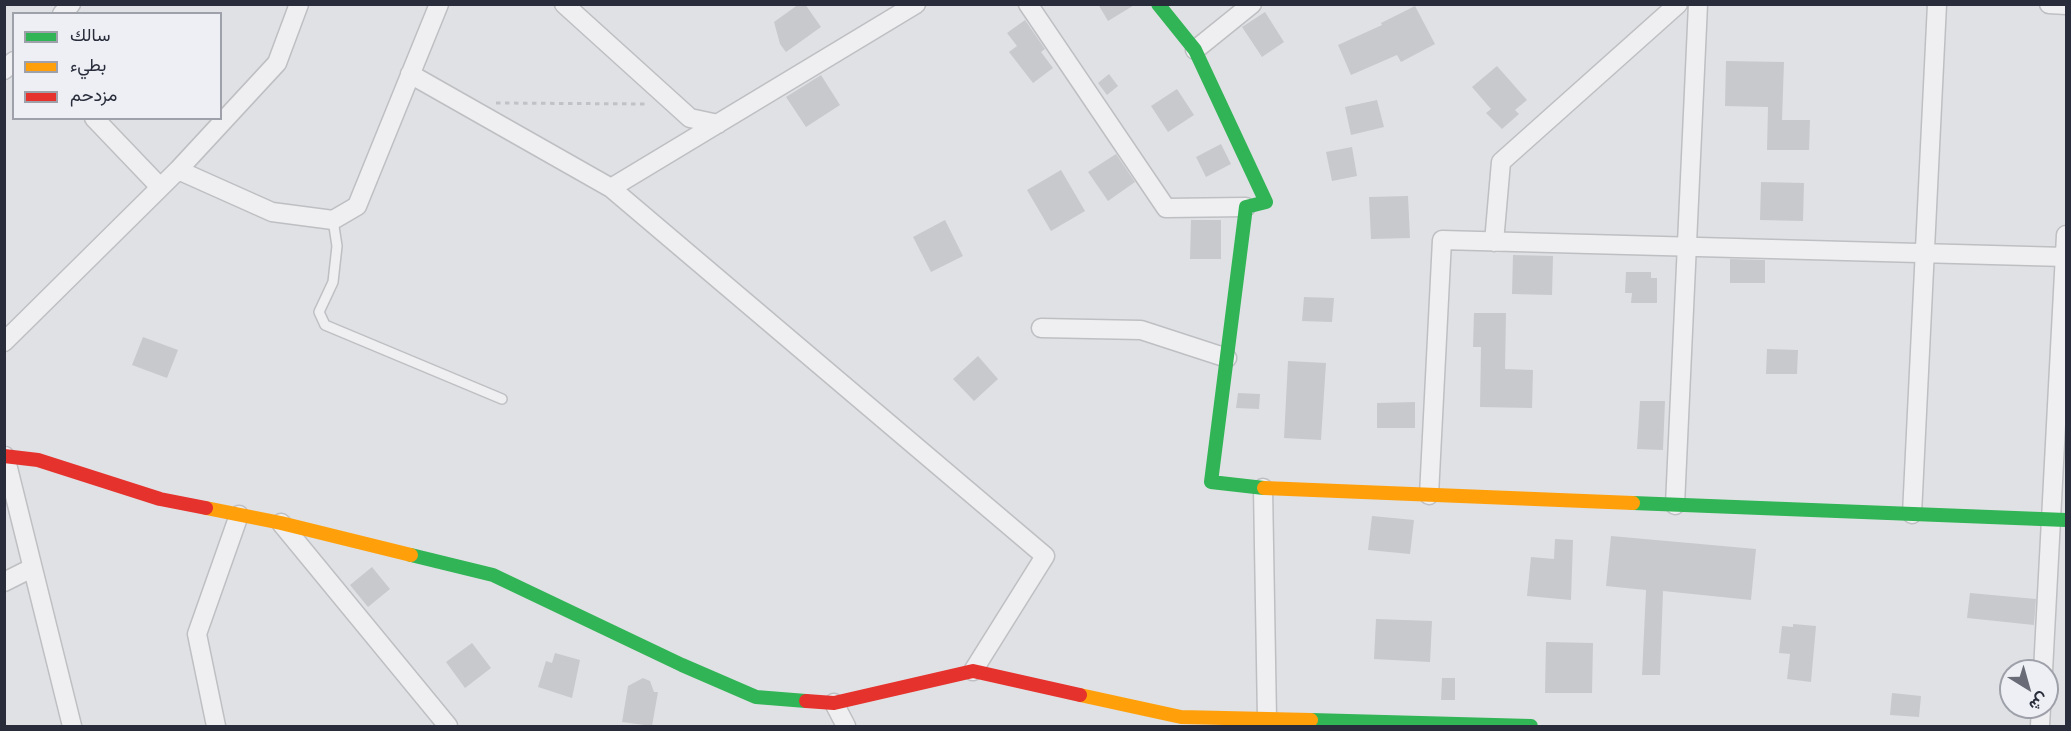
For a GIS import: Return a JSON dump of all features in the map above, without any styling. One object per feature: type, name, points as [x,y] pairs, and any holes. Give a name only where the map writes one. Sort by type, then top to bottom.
[{"type":"street","points":[[4,342],[178,170],[277,63],[299,4]]},
{"type":"street","points":[[178,170],[272,212],[333,220],[357,206],[439,4]]},
{"type":"street","points":[[564,4],[690,118],[718,124]]},
{"type":"street","points":[[611,188],[916,4]]},
{"type":"street","points":[[1028,4],[1166,208],[1246,207],[1266,202],[1195,50],[1158,4]]},
{"type":"street","points":[[1195,50],[1252,4]]},
{"type":"street","points":[[1494,242],[1501,162],[1678,4]]},
{"type":"street","points":[[1675,504],[1698,4]]},
{"type":"street","points":[[1912,514],[1936,4]]},
{"type":"street","points":[[2049,4],[2067,5]]},
{"type":"street","points":[[411,74],[611,188],[1045,556],[973,671]]},
{"type":"street","points":[[96,120],[160,187]]},
{"type":"street","points":[[1246,207],[1212,482],[1263,488],[2059,520]]},
{"type":"street","points":[[2044,659],[2059,520],[2067,236]]},
{"type":"street","points":[[1429,495],[1442,240],[2065,257]]},
{"type":"street","points":[[1041,327],[1141,330],[1227,357]]},
{"type":"street","points":[[72,726],[5,456],[38,460],[160,499],[281,523],[493,575],[682,665],[756,697],[834,703],[973,671],[1181,717],[1531,726]]},
{"type":"street","points":[[1263,488],[1267,719]]},
{"type":"street","points":[[216,726],[197,634],[239,515]]},
{"type":"street","points":[[281,523],[448,726]]},
{"type":"street","points":[[4,582],[32,568]]},
{"type":"street","points":[[834,703],[846,726]]},
{"type":"lane","points":[[333,220],[338,246],[333,282],[319,312],[324,325],[502,399]]},
{"type":"path","points":[[462,103],[675,104]]},
{"type":"building","points":[[799,4],[805,4],[821,27],[786,52],[780,44],[774,22]]},
{"type":"building","points":[[1098,4],[1136,4],[1108,21]]},
{"type":"building","points":[[1415,6],[1435,44],[1401,62],[1397,55],[1351,75],[1338,45],[1382,25],[1381,23]]},
{"type":"building","points":[[1265,12],[1284,42],[1262,57],[1242,27]]},
{"type":"building","points":[[1025,20],[1045,49],[1041,52],[1053,68],[1033,83],[1009,52],[1017,46],[1007,33]]},
{"type":"building","points":[[1726,61],[1784,62],[1782,120],[1810,120],[1809,150],[1767,150],[1768,107],[1725,106]]},
{"type":"building","points":[[1497,66],[1527,100],[1515,110],[1519,114],[1502,129],[1486,113],[1491,109],[1472,87]]},
{"type":"building","points":[[1109,74],[1118,86],[1107,95],[1098,83]]},
{"type":"building","points":[[821,75],[840,105],[806,127],[786,97]]},
{"type":"building","points":[[1177,89],[1194,115],[1168,132],[1151,106]]},
{"type":"building","points":[[1377,100],[1384,127],[1351,135],[1345,107]]},
{"type":"building","points":[[1221,144],[1231,164],[1206,177],[1196,157]]},
{"type":"building","points":[[1352,147],[1357,176],[1332,181],[1326,152]]},
{"type":"building","points":[[1116,154],[1135,182],[1108,201],[1088,172]]},
{"type":"building","points":[[1061,170],[1085,211],[1051,231],[1027,190]]},
{"type":"building","points":[[1761,182],[1804,183],[1803,221],[1760,220]]},
{"type":"building","points":[[1408,196],[1410,238],[1371,239],[1369,197]]},
{"type":"building","points":[[945,220],[963,256],[931,272],[913,237]]},
{"type":"building","points":[[1191,220],[1221,220],[1221,259],[1190,259]]},
{"type":"building","points":[[1513,255],[1553,256],[1552,295],[1512,294]]},
{"type":"building","points":[[1730,259],[1765,260],[1765,283],[1730,283]]},
{"type":"building","points":[[1626,272],[1651,272],[1651,278],[1657,278],[1657,303],[1631,303],[1632,293],[1625,293]]},
{"type":"building","points":[[1304,297],[1334,298],[1332,322],[1302,321]]},
{"type":"building","points":[[1474,313],[1506,313],[1505,369],[1533,370],[1532,408],[1480,407],[1481,347],[1473,347]]},
{"type":"building","points":[[143,337],[178,350],[167,378],[132,365]]},
{"type":"building","points":[[1767,349],[1798,350],[1797,374],[1766,374]]},
{"type":"building","points":[[978,356],[998,379],[974,401],[953,379]]},
{"type":"building","points":[[1288,361],[1326,363],[1321,440],[1284,438]]},
{"type":"building","points":[[1238,393],[1260,394],[1259,409],[1236,408]]},
{"type":"building","points":[[1640,401],[1665,401],[1663,450],[1637,449]]},
{"type":"building","points":[[1415,402],[1415,428],[1377,428],[1377,403]]},
{"type":"building","points":[[1372,516],[1414,520],[1410,554],[1368,550]]},
{"type":"building","points":[[1611,536],[1756,549],[1751,600],[1663,591],[1660,675],[1642,675],[1646,590],[1606,586]]},
{"type":"building","points":[[1555,539],[1573,540],[1571,600],[1527,596],[1531,557],[1554,559]]},
{"type":"building","points":[[372,567],[390,589],[368,607],[350,585]]},
{"type":"building","points":[[1970,593],[2036,599],[2034,625],[1967,618]]},
{"type":"building","points":[[1376,619],[1432,621],[1430,662],[1374,659]]},
{"type":"building","points":[[1793,624],[1816,626],[1811,682],[1787,679],[1790,654],[1779,653],[1782,626],[1793,627]]},
{"type":"building","points":[[1546,642],[1593,643],[1592,693],[1545,693]]},
{"type":"building","points":[[472,643],[491,668],[465,688],[446,662]]},
{"type":"building","points":[[555,653],[580,660],[572,698],[538,687],[546,661],[552,663]]},
{"type":"building","points":[[643,678],[650,681],[654,692],[658,692],[652,726],[622,722],[628,686]]},
{"type":"building","points":[[1442,678],[1455,678],[1455,700],[1441,700]]},
{"type":"building","points":[[1892,693],[1921,696],[1919,717],[1890,715]]},
{"type":"traffic: fast","points":[[1158,4],[1195,50],[1266,202],[1246,207],[1211,482],[1264,488]]},
{"type":"traffic: fast","points":[[1633,503],[2066,520]]},
{"type":"traffic: fast","points":[[411,555],[493,575],[682,665],[756,697],[806,701]]},
{"type":"traffic: fast","points":[[1311,720],[1531,726]]},
{"type":"traffic: slow","points":[[1264,488],[1633,503]]},
{"type":"traffic: slow","points":[[206,508],[281,523],[411,555]]},
{"type":"traffic: slow","points":[[1080,695],[1181,717],[1311,720]]},
{"type":"traffic: jam","points":[[4,456],[38,460],[160,499],[206,508]]},
{"type":"traffic: jam","points":[[806,701],[834,703],[973,671],[1080,695]]}]
